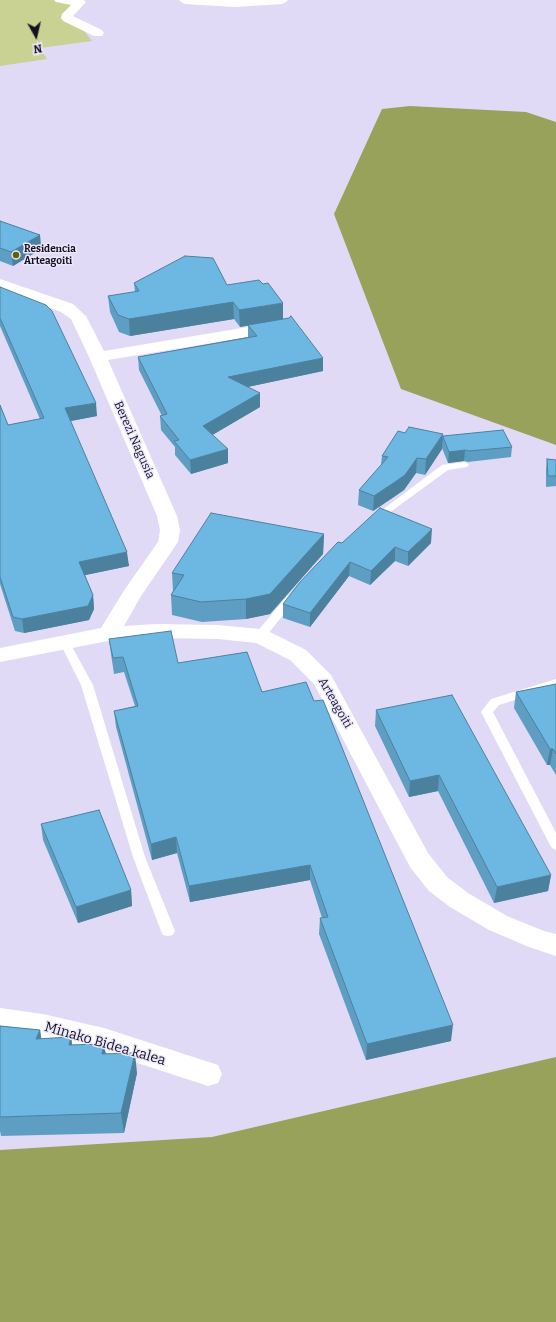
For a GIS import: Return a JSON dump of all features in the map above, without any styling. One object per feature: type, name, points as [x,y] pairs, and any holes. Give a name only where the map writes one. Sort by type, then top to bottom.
[{"type":"street","points":[[60,0],[86,1]]},
{"type":"street","points":[[185,0],[235,3],[282,0]]},
{"type":"street","points":[[86,1],[68,14],[67,18],[98,33]]},
{"type":"street","name":"Berezi Nagusia","points":[[0,284],[67,308],[78,316],[98,357],[167,516],[170,530],[168,542],[132,594],[108,634]]},
{"type":"street","points":[[98,357],[283,326]]},
{"type":"street","name":"Arteagoiti","points":[[0,655],[108,634],[156,631],[218,632],[260,636],[298,655],[323,680],[420,860],[438,884],[459,900],[498,923],[538,940],[556,945]]},
{"type":"street","name":"Minako Bidea kalea","points":[[0,1020],[43,1026],[104,1040],[208,1074]]},
{"type":"lane","points":[[368,524],[445,467],[464,465]]},
{"type":"lane","points":[[260,636],[300,588]]},
{"type":"lane","points":[[65,643],[87,685],[139,857],[168,931]]},
{"type":"lane","points":[[556,683],[496,702],[488,712],[556,845]]},
{"type":"green space","points":[[0,0],[53,0],[77,2],[61,18],[82,28],[92,41],[40,48],[47,59],[0,66]]},
{"type":"green space","points":[[410,106],[526,112],[556,122],[556,445],[401,389],[334,214],[382,109]]},
{"type":"green space","points":[[556,1057],[556,1322],[0,1322],[0,1150],[212,1137]]},
{"type":"building","points":[[0,221],[40,235],[11,252],[0,248]]},
{"type":"building","points":[[185,256],[213,258],[227,285],[259,280],[263,284],[268,283],[283,303],[239,310],[233,302],[129,319],[118,315],[108,296],[139,291],[134,283]]},
{"type":"building","points":[[0,287],[46,305],[52,311],[96,403],[65,408],[127,552],[79,562],[93,595],[88,606],[22,619],[13,617],[0,577],[0,405],[8,425],[44,418],[0,318]]},
{"type":"building","points":[[291,316],[323,358],[228,377],[260,393],[203,426],[228,449],[190,460],[174,441],[179,440],[160,416],[167,414],[138,357],[257,336],[248,325],[289,318]]},
{"type":"building","points":[[409,427],[443,434],[426,459],[417,458],[405,475],[374,496],[359,490],[388,457],[382,456],[398,431],[405,433]]},
{"type":"building","points":[[503,430],[512,447],[449,452],[443,437],[443,436]]},
{"type":"building","points":[[547,459],[556,460],[556,476],[548,476]]},
{"type":"building","points":[[380,508],[432,529],[408,552],[395,547],[371,571],[350,562],[310,613],[283,604],[300,582],[338,542],[342,543]]},
{"type":"building","points":[[211,513],[324,534],[270,594],[246,599],[201,602],[171,595],[184,575],[172,573]]},
{"type":"building","points":[[171,631],[178,663],[247,652],[262,692],[306,682],[314,701],[323,700],[453,1025],[367,1044],[320,918],[328,917],[310,865],[189,886],[176,837],[151,844],[114,711],[138,706],[123,657],[113,658],[109,639]]},
{"type":"building","points":[[556,684],[556,754],[553,749],[550,749],[516,692]]},
{"type":"building","points":[[452,695],[551,875],[497,887],[439,775],[410,781],[376,710]]},
{"type":"building","points":[[99,810],[131,890],[76,907],[41,824]]},
{"type":"building","points":[[0,1026],[40,1030],[36,1039],[71,1037],[69,1045],[104,1044],[102,1054],[135,1053],[121,1113],[0,1117]]},
{"type":"place","name":"Residencia Arteagoiti","points":[[16,255]]}]
